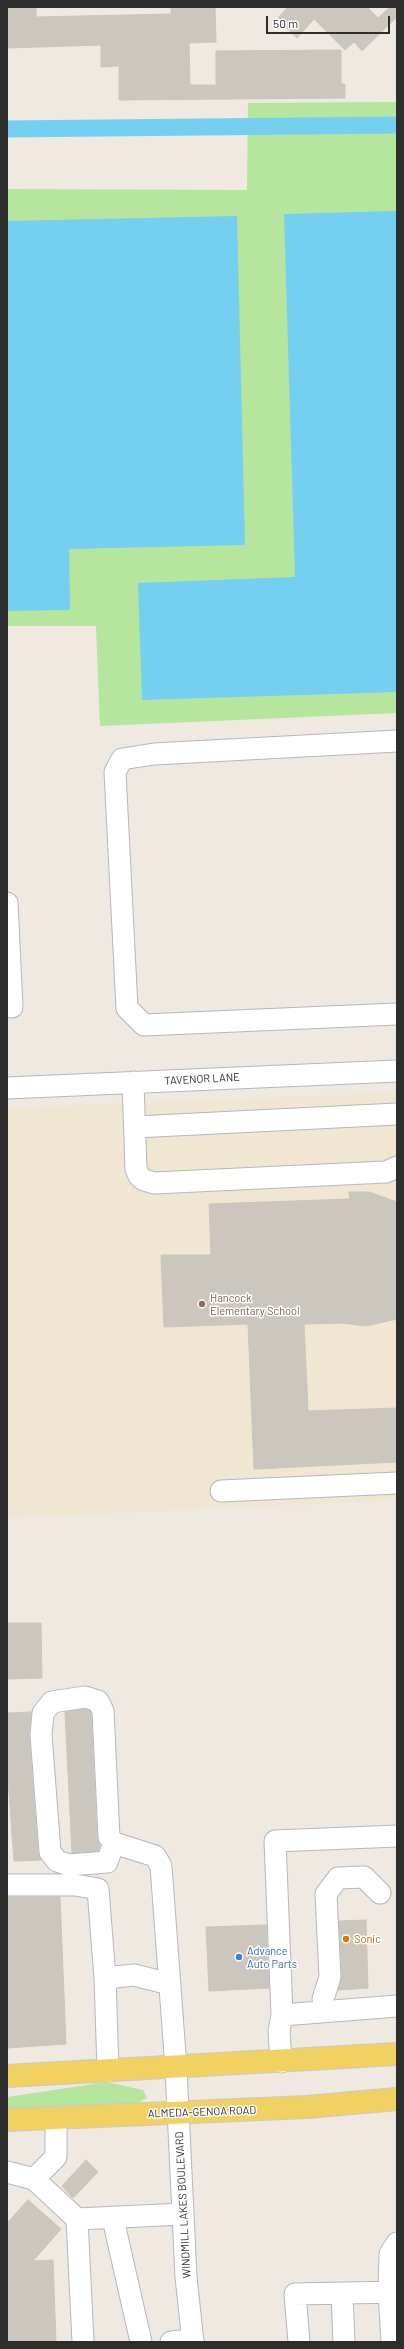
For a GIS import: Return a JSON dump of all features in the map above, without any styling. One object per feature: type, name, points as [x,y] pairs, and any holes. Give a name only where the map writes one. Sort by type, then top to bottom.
[{"type":"main road","points":[[7,2076],[176,2068],[397,2054]]},
{"type":"main road","name":"ALMEDA-GENOA ROAD","points":[[7,2120],[308,2107],[397,2099]]},
{"type":"street","points":[[397,741],[154,754],[122,759],[115,772],[127,1008],[144,1025],[397,1014]]},
{"type":"street","points":[[7,903],[12,1007]]},
{"type":"street","name":"TAVENOR LANE","points":[[7,1088],[397,1071]]},
{"type":"street","points":[[133,1082],[136,1169],[139,1176],[144,1180],[154,1183],[386,1172],[397,1167]]},
{"type":"street","points":[[135,1127],[397,1114]]},
{"type":"street","points":[[221,1491],[397,1483]]},
{"type":"street","points":[[85,1697],[98,1702],[103,1711],[109,1837],[114,1843],[107,1862],[69,1865],[57,1861],[50,1852],[41,1735],[43,1713],[52,1702],[85,1697]]},
{"type":"street","points":[[281,2062],[279,2031],[282,2015],[275,1841],[397,1836]]},
{"type":"street","name":"WINDMILL LAKES BOULEVARD","points":[[114,1843],[155,1856],[161,1866],[176,2068],[182,2214],[193,2341]]},
{"type":"street","points":[[323,1999],[330,1976],[326,1894],[338,1878],[364,1877],[380,1893]]},
{"type":"street","points":[[7,1885],[75,1885],[98,1890],[105,1978],[108,2071]]},
{"type":"street","points":[[105,1978],[134,1975],[170,1984]]},
{"type":"street","points":[[282,2015],[397,2006]]},
{"type":"street","points":[[34,2179],[56,2157],[56,2118]]},
{"type":"street","points":[[7,2172],[34,2179],[77,2219],[113,2219],[182,2214]]},
{"type":"street","points":[[77,2219],[82,2342]]},
{"type":"street","points":[[113,2219],[141,2342]]},
{"type":"street","points":[[392,2342],[393,2292],[390,2254],[397,2243]]},
{"type":"street","points":[[299,2342],[296,2294],[393,2292]]},
{"type":"street","points":[[342,2294],[344,2342]]},
{"type":"street","points":[[171,2342],[193,2341]]},
{"type":"shaded area","name":"Hancock Elementary School","points":[[397,1093],[397,1500],[7,1518],[7,1108]]},
{"type":"green space","points":[[397,102],[397,713],[100,726],[96,626],[7,626],[7,189],[247,190],[248,103]]},
{"type":"green space","points":[[107,2082],[143,2090],[147,2098],[131,2106],[7,2111],[7,2097]]},
{"type":"water","points":[[397,211],[397,692],[142,700],[138,583],[295,577],[284,214]]},
{"type":"water","points":[[237,216],[245,545],[69,549],[70,610],[7,611],[7,221]]},
{"type":"building","points":[[7,7],[36,7],[36,17],[171,14],[171,7],[215,7],[216,42],[189,43],[190,85],[216,85],[216,51],[341,50],[341,84],[345,84],[345,98],[119,100],[119,66],[101,67],[101,45],[7,48]]},
{"type":"building","points":[[288,7],[367,7],[378,18],[390,7],[397,7],[397,17],[362,51],[354,42],[345,50],[314,19],[297,38],[277,19]]},
{"type":"building","points":[[349,1192],[369,1192],[397,1202],[397,1319],[366,1326],[342,1323],[304,1324],[308,1411],[397,1408],[397,1462],[254,1469],[248,1324],[164,1327],[161,1255],[211,1255],[209,1204],[350,1199]]},
{"type":"building","points":[[7,1623],[41,1623],[42,1678],[7,1679]]},
{"type":"building","points":[[84,1709],[90,1711],[91,1714],[97,1838],[100,1845],[98,1851],[72,1853],[65,1712]]},
{"type":"building","points":[[31,1712],[29,1736],[38,1853],[41,1860],[14,1861],[7,1765],[7,1713]]},
{"type":"building","points":[[7,1897],[60,1897],[66,2044],[7,2048]]},
{"type":"building","points":[[366,1920],[368,1988],[338,1990],[342,1976],[339,1921]]},
{"type":"building","name":"Advance Auto Parts","points":[[266,1925],[269,1988],[209,1991],[206,1927]]},
{"type":"building","points":[[86,2160],[98,2172],[73,2198],[62,2186]]},
{"type":"building","points":[[28,2200],[61,2229],[33,2261],[53,2260],[56,2342],[7,2342],[7,2223]]},
{"type":"waterway","points":[[7,129],[397,125]]},
{"type":"place","name":"Hancock Elementary School","points":[[202,1304]]},
{"type":"place","name":"Sonic","points":[[346,1939]]},
{"type":"place","name":"Advance Auto Parts","points":[[239,1957]]}]
